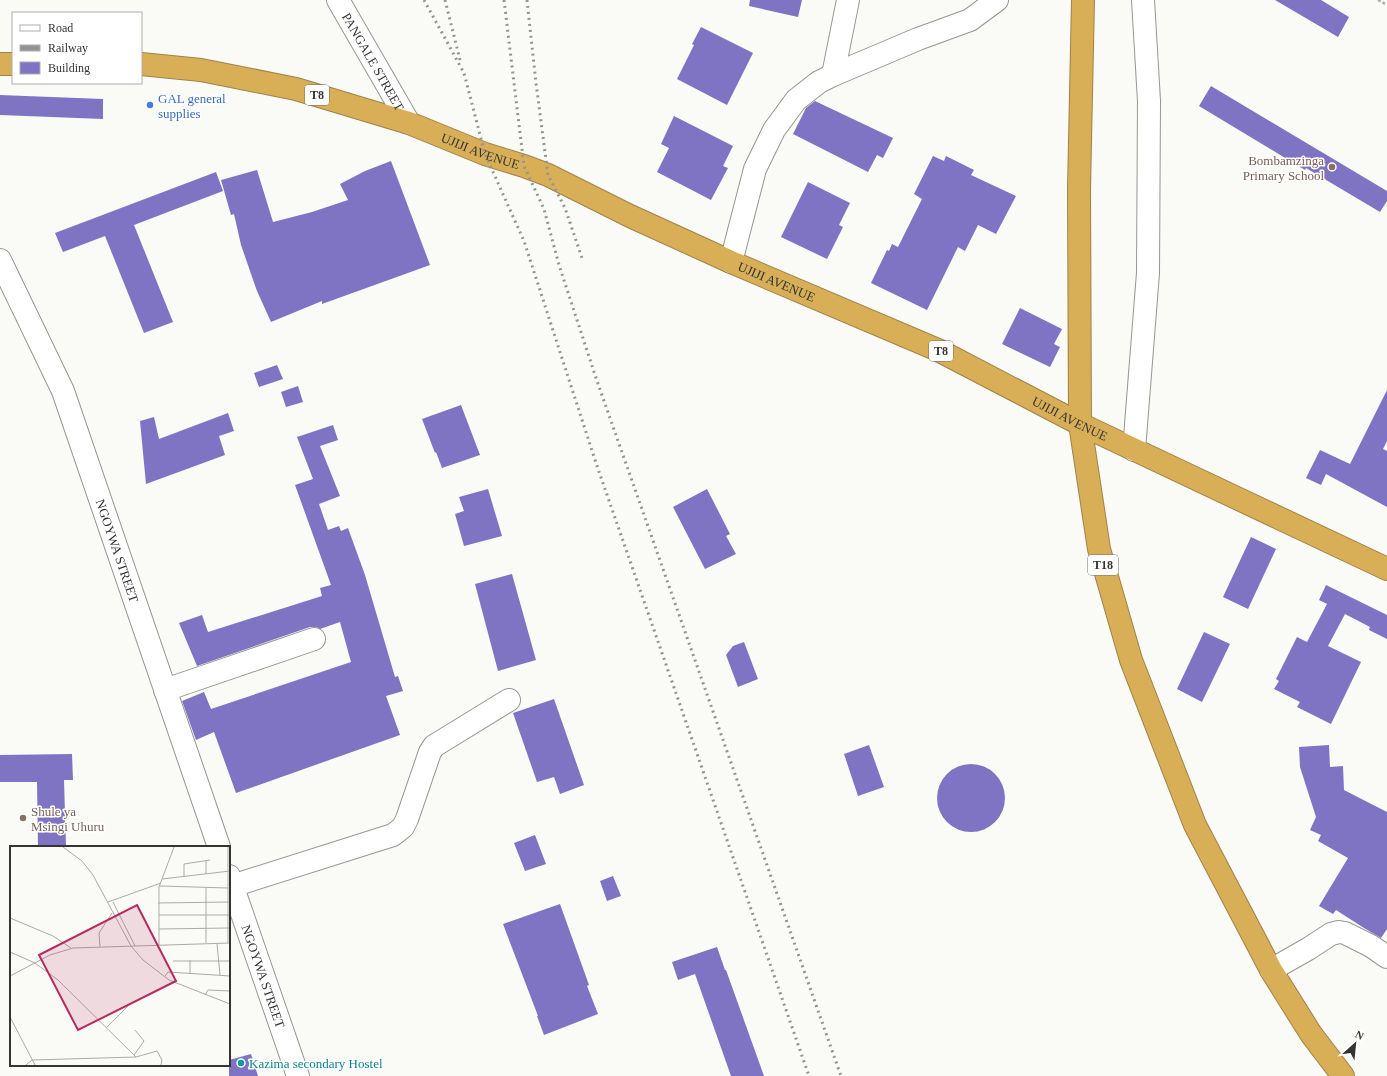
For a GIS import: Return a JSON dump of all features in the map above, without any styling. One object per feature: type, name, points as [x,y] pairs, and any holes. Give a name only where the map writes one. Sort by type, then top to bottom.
[{"type":"highway","name":"T18","points":[[1083,0],[1079,189],[1080,424],[1098,549],[1131,660],[1195,825],[1271,970],[1312,1034],[1343,1076]]},
{"type":"highway","points":[[0,64],[12,64]]},
{"type":"highway","name":"UJIJI AVENUE","points":[[142,64],[202,70],[296,89],[409,123],[485,154],[548,175],[630,216],[731,262],[938,350],[1080,424],[1387,570]]},
{"type":"street","name":"PANGALE STREET","points":[[338,0],[409,123]]},
{"type":"street","points":[[833,75],[848,0]]},
{"type":"street","points":[[731,262],[755,169],[774,130],[796,100],[819,82],[833,75],[918,39],[970,20],[997,0]]},
{"type":"street","points":[[1134,450],[1148,273],[1150,100],[1143,0]]},
{"type":"street","name":"NGOYWA STREET","points":[[0,260],[63,391],[219,846]]},
{"type":"street","points":[[165,690],[314,639]]},
{"type":"street","points":[[231,881],[393,835],[403,827],[407,819],[430,752],[434,746],[509,700]]},
{"type":"street","name":"NGOYWA STREET","points":[[231,881],[298,1076]]},
{"type":"street","points":[[1271,970],[1308,950],[1331,934],[1339,932],[1345,933],[1370,946],[1387,957]]},
{"type":"path","points":[[1378,0],[1387,5]]},
{"type":"building","points":[[750,0],[802,0],[798,17],[749,6]]},
{"type":"building","points":[[1275,0],[1321,0],[1349,17],[1338,37]]},
{"type":"building","points":[[701,27],[753,53],[727,105],[677,79]]},
{"type":"building","points":[[1211,86],[1387,191],[1387,201],[1380,212],[1306,168],[1305,170],[1199,106]]},
{"type":"building","points":[[0,95],[103,99],[103,119],[0,115]]},
{"type":"building","points":[[815,101],[893,138],[883,158],[877,155],[868,172],[793,134],[806,108]]},
{"type":"building","points":[[674,116],[733,146],[723,166],[728,168],[711,200],[657,172],[669,148],[661,144]]},
{"type":"building","points":[[933,156],[944,161],[946,156],[974,170],[971,175],[1016,196],[996,234],[978,225],[965,251],[958,247],[927,310],[871,283],[887,250],[889,251],[892,244],[898,247],[922,199],[914,194]]},
{"type":"building","points":[[391,161],[430,265],[322,304],[322,301],[271,322],[257,291],[241,245],[234,214],[231,215],[221,180],[257,170],[273,222],[312,212],[348,200],[340,184],[365,171]]},
{"type":"building","points":[[216,172],[223,191],[134,225],[173,322],[144,333],[105,236],[63,252],[55,233]]},
{"type":"building","points":[[808,182],[850,203],[839,225],[843,227],[827,259],[781,237]]},
{"type":"building","points":[[1020,308],[1062,329],[1054,344],[1060,347],[1050,367],[1002,344]]},
{"type":"building","points":[[277,365],[283,379],[259,387],[254,373]]},
{"type":"building","points":[[298,386],[303,402],[286,407],[281,392]]},
{"type":"building","points":[[1387,390],[1387,441],[1383,449],[1387,451],[1387,507],[1326,474],[1321,485],[1306,478],[1320,450],[1350,464]]},
{"type":"building","points":[[461,405],[480,455],[442,468],[422,419]]},
{"type":"building","points":[[228,413],[234,431],[219,436],[225,455],[146,484],[140,421],[154,417],[159,439]]},
{"type":"building","points":[[333,425],[338,440],[320,446],[340,496],[319,504],[328,530],[339,526],[341,531],[348,528],[365,575],[395,677],[398,676],[403,691],[386,696],[400,735],[236,793],[214,732],[196,740],[182,701],[204,692],[211,709],[351,662],[340,622],[320,629],[310,627],[197,666],[179,623],[202,615],[208,632],[322,596],[320,588],[331,585],[295,485],[313,479],[297,437]]},
{"type":"building","points":[[488,489],[502,536],[464,546],[455,514],[464,511],[459,497]]},
{"type":"building","points":[[707,489],[730,534],[726,536],[736,554],[705,569],[673,507]]},
{"type":"building","points":[[1251,537],[1276,549],[1248,609],[1223,597]]},
{"type":"building","points":[[512,574],[536,660],[498,671],[475,584]]},
{"type":"building","points":[[1326,585],[1387,615],[1387,639],[1369,630],[1370,627],[1345,614],[1328,646],[1361,662],[1331,724],[1297,707],[1300,702],[1274,689],[1279,681],[1276,679],[1297,637],[1307,642],[1327,604],[1319,600]]},
{"type":"building","points":[[1204,632],[1230,644],[1202,702],[1177,689]]},
{"type":"building","points":[[744,642],[758,679],[738,687],[726,655],[733,646]]},
{"type":"building","points":[[554,699],[584,785],[560,794],[554,777],[537,782],[513,713]]},
{"type":"building","points":[[869,745],[884,787],[858,796],[844,754]]},
{"type":"building","points":[[1329,745],[1330,767],[1343,766],[1344,790],[1387,812],[1387,929],[1381,938],[1336,910],[1333,914],[1319,906],[1348,858],[1318,841],[1321,835],[1310,830],[1316,817],[1300,767],[1299,747]]},
{"type":"building","points":[[72,754],[73,780],[64,780],[66,846],[38,846],[37,782],[0,782],[0,755]]},
{"type":"building","points":[[964,764],[978,764],[990,770],[999,779],[1005,791],[1003,811],[995,822],[984,830],[978,832],[964,832],[958,830],[947,822],[939,811],[937,805],[937,791],[939,785],[947,774],[958,766]]},
{"type":"building","points":[[535,835],[546,864],[525,871],[514,843]]},
{"type":"building","points":[[613,876],[621,896],[607,901],[600,881]]},
{"type":"building","points":[[560,904],[589,985],[587,986],[598,1014],[544,1035],[503,924]]},
{"type":"building","points":[[717,947],[764,1076],[731,1076],[695,974],[678,980],[672,962]]},
{"type":"building","points":[[251,1054],[258,1076],[229,1076],[230,1060]]},
{"type":"railway","points":[[424,0],[464,73],[485,154],[524,241],[597,466],[809,1076]]},
{"type":"railway","points":[[445,0],[460,60]]},
{"type":"railway","points":[[504,0],[524,166],[544,209],[559,265],[597,381],[841,1076]]},
{"type":"railway","points":[[527,0],[548,175],[565,208],[583,261]]},
{"type":"place","name":"GAL general supplies","points":[[150,105]]},
{"type":"place","name":"Bombamzinga Primary School","points":[[1332,167]]},
{"type":"place","name":"Shule ya Msingi Uhuru","points":[[23,818]]},
{"type":"place","name":"Kazima secondary Hostel","points":[[241,1063]]}]
